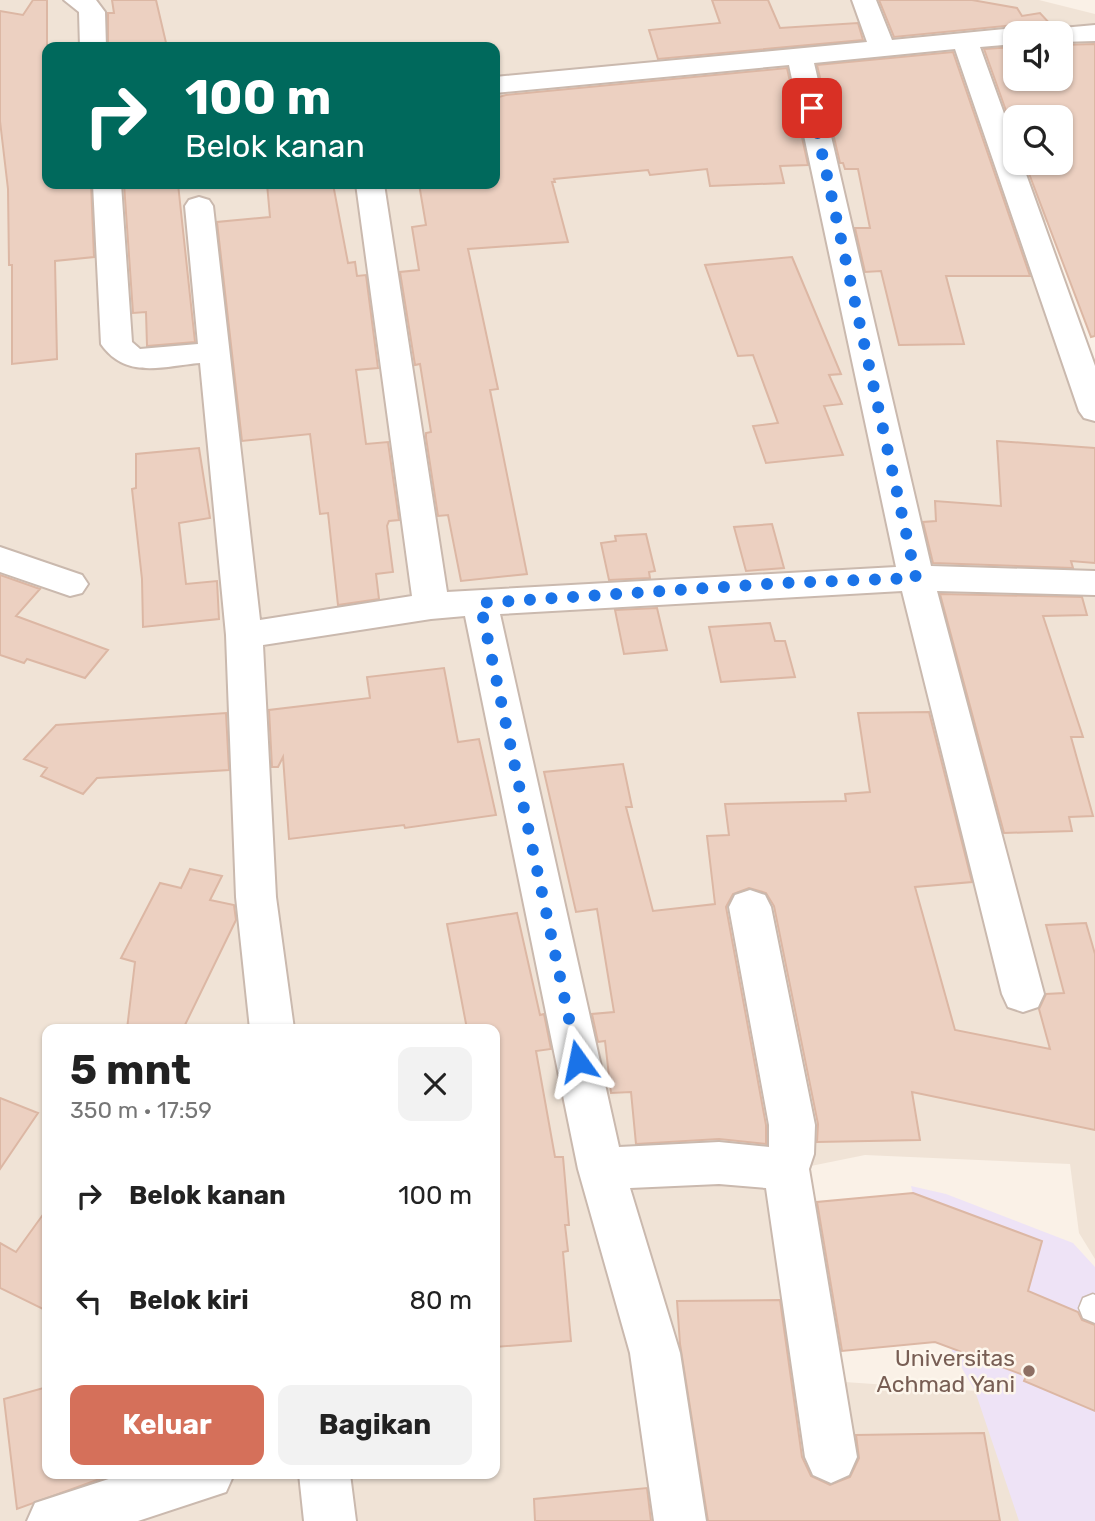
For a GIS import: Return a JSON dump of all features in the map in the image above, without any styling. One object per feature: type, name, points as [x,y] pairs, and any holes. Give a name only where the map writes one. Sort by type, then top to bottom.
[{"type":"street","points":[[76,0],[86,3],[92,12],[93,42]]},
{"type":"street","points":[[864,0],[882,47]]},
{"type":"street","points":[[1073,34],[1095,33]]},
{"type":"street","points":[[500,85],[1003,37]]},
{"type":"street","points":[[965,40],[1095,411]]},
{"type":"street","points":[[800,56],[916,578],[1024,994]]},
{"type":"street","points":[[107,189],[117,344],[130,357],[139,359],[214,352]]},
{"type":"street","points":[[371,189],[430,606]]},
{"type":"street","points":[[199,206],[244,635],[256,897],[271,1024]]},
{"type":"street","points":[[0,559],[70,584]]},
{"type":"street","points":[[244,635],[430,606],[784,583],[916,578],[1095,583]]},
{"type":"street","points":[[480,603],[601,1169],[654,1353],[680,1521]]},
{"type":"street","points":[[750,907],[790,1114],[791,1154],[786,1169],[831,1457]]},
{"type":"street","points":[[601,1169],[719,1163],[786,1169]]},
{"type":"street","points":[[53,1521],[192,1479]]},
{"type":"street","points":[[326,1479],[330,1521]]},
{"type":"shaded area","points":[[0,0],[1039,0],[1095,14],[1095,211],[1039,223],[1091,356],[1095,359],[1095,1259],[1079,1233],[1070,1164],[865,1155],[796,1169],[815,1380],[991,1392],[1022,1521],[0,1521]]},
{"type":"shaded area","name":"Universitas Achmad Yani","points":[[911,1186],[946,1194],[1073,1243],[1095,1267],[1095,1521],[1019,1521],[975,1391],[952,1351]]},
{"type":"building","points":[[33,0],[47,0],[47,42],[42,42],[42,189],[91,189],[94,257],[55,261],[57,359],[12,364],[12,265],[9,265],[8,189],[0,121],[0,11],[23,15]]},
{"type":"building","points":[[112,0],[156,0],[166,42],[108,42],[108,13],[114,13]]},
{"type":"building","points":[[712,0],[768,0],[780,28],[858,23],[863,40],[658,59],[649,30],[720,23]]},
{"type":"building","points":[[879,0],[972,0],[1017,8],[1022,16],[1040,13],[1047,21],[1003,21],[1003,26],[894,37]]},
{"type":"building","points":[[1095,44],[1095,336],[1091,337],[1030,175],[1073,175],[1073,105],[1004,105],[984,49],[1003,48],[1003,91],[1073,91],[1073,45]]},
{"type":"building","points":[[953,52],[1030,276],[946,276],[964,344],[899,345],[881,271],[865,272],[855,228],[870,228],[858,169],[845,169],[843,163],[840,163],[817,65]]},
{"type":"building","points":[[787,68],[808,165],[780,166],[784,183],[710,186],[707,169],[650,175],[648,170],[554,179],[555,182],[552,182],[568,242],[468,249],[498,389],[490,390],[527,574],[461,581],[448,515],[438,516],[426,438],[426,433],[431,432],[420,364],[415,365],[400,272],[419,270],[412,227],[426,225],[420,189],[500,189],[500,97]]},
{"type":"building","points":[[124,189],[179,189],[195,342],[147,346],[146,312],[133,313]]},
{"type":"building","points":[[267,189],[334,189],[348,263],[355,262],[357,276],[366,275],[378,368],[356,370],[366,444],[388,442],[399,520],[389,521],[387,526],[393,572],[376,574],[379,599],[338,605],[328,513],[320,514],[310,434],[242,441],[217,222],[270,217]]},
{"type":"building","points":[[792,257],[841,374],[829,375],[842,404],[824,406],[843,455],[766,463],[753,426],[778,423],[753,355],[738,356],[705,265]]},
{"type":"building","points":[[997,441],[1095,448],[1095,563],[1071,561],[1073,568],[933,563],[923,522],[936,521],[935,501],[1001,506]]},
{"type":"building","points":[[199,448],[210,518],[179,523],[186,584],[217,581],[219,619],[143,627],[142,579],[132,489],[136,488],[136,454]]},
{"type":"building","points":[[772,524],[784,568],[746,571],[734,527]]},
{"type":"building","points":[[646,534],[655,571],[649,572],[650,578],[609,580],[601,543],[616,541],[615,536]]},
{"type":"building","points":[[0,575],[40,589],[16,616],[108,650],[85,678],[27,659],[24,663],[0,655]]},
{"type":"building","points":[[940,594],[1082,597],[1087,615],[1043,616],[1083,737],[1071,737],[1093,816],[1069,817],[1072,831],[1004,833]]},
{"type":"building","points":[[657,608],[667,650],[624,654],[615,610]]},
{"type":"building","points":[[770,623],[775,641],[785,641],[795,677],[721,682],[709,627]]},
{"type":"building","points":[[444,668],[458,742],[479,739],[496,815],[405,828],[404,825],[289,839],[283,757],[278,767],[272,767],[269,710],[370,698],[367,677]]},
{"type":"building","points":[[929,712],[972,882],[915,887],[955,1030],[1050,1049],[1039,1009],[1046,994],[1064,993],[1046,925],[1086,923],[1095,954],[1095,1130],[912,1092],[920,1140],[817,1142],[818,1124],[774,906],[766,893],[749,888],[733,894],[726,907],[766,1125],[766,1144],[719,1139],[636,1144],[631,1092],[611,1093],[605,1041],[598,1042],[592,1014],[614,1012],[597,909],[576,912],[544,772],[623,764],[632,807],[626,807],[653,911],[715,904],[707,836],[729,835],[725,804],[846,801],[845,794],[870,792],[858,713]]},
{"type":"building","points":[[226,713],[229,770],[97,778],[83,794],[41,776],[47,768],[24,759],[56,725]]},
{"type":"building","points":[[190,869],[222,876],[210,900],[234,905],[236,920],[185,1024],[128,1024],[135,962],[121,958],[160,883],[181,888]]},
{"type":"building","points":[[517,913],[540,1015],[544,1014],[551,1049],[536,1051],[555,1157],[563,1157],[569,1225],[565,1225],[568,1251],[563,1252],[571,1341],[500,1347],[500,1024],[466,1024],[447,924]]},
{"type":"building","points":[[0,1098],[38,1113],[0,1169]]},
{"type":"building","points":[[913,1193],[1042,1241],[1028,1291],[1078,1312],[1082,1320],[1095,1325],[1095,1411],[1024,1381],[1026,1376],[935,1342],[842,1351],[817,1202]]},
{"type":"building","points":[[42,1216],[42,1309],[0,1288],[0,1243],[16,1252]]},
{"type":"building","points":[[780,1300],[802,1457],[811,1476],[830,1485],[850,1477],[859,1458],[856,1435],[984,1433],[1000,1521],[708,1521],[680,1344],[677,1301]]},
{"type":"building","points":[[42,1388],[42,1479],[100,1479],[17,1509],[4,1399]]},
{"type":"building","points":[[647,1488],[651,1521],[535,1521],[534,1499]]},
{"type":"place","name":"Universitas Achmad Yani","points":[[1029,1371]]},
{"type":"route","points":[[578,1061],[480,603],[784,583],[916,578],[812,108]]}]
